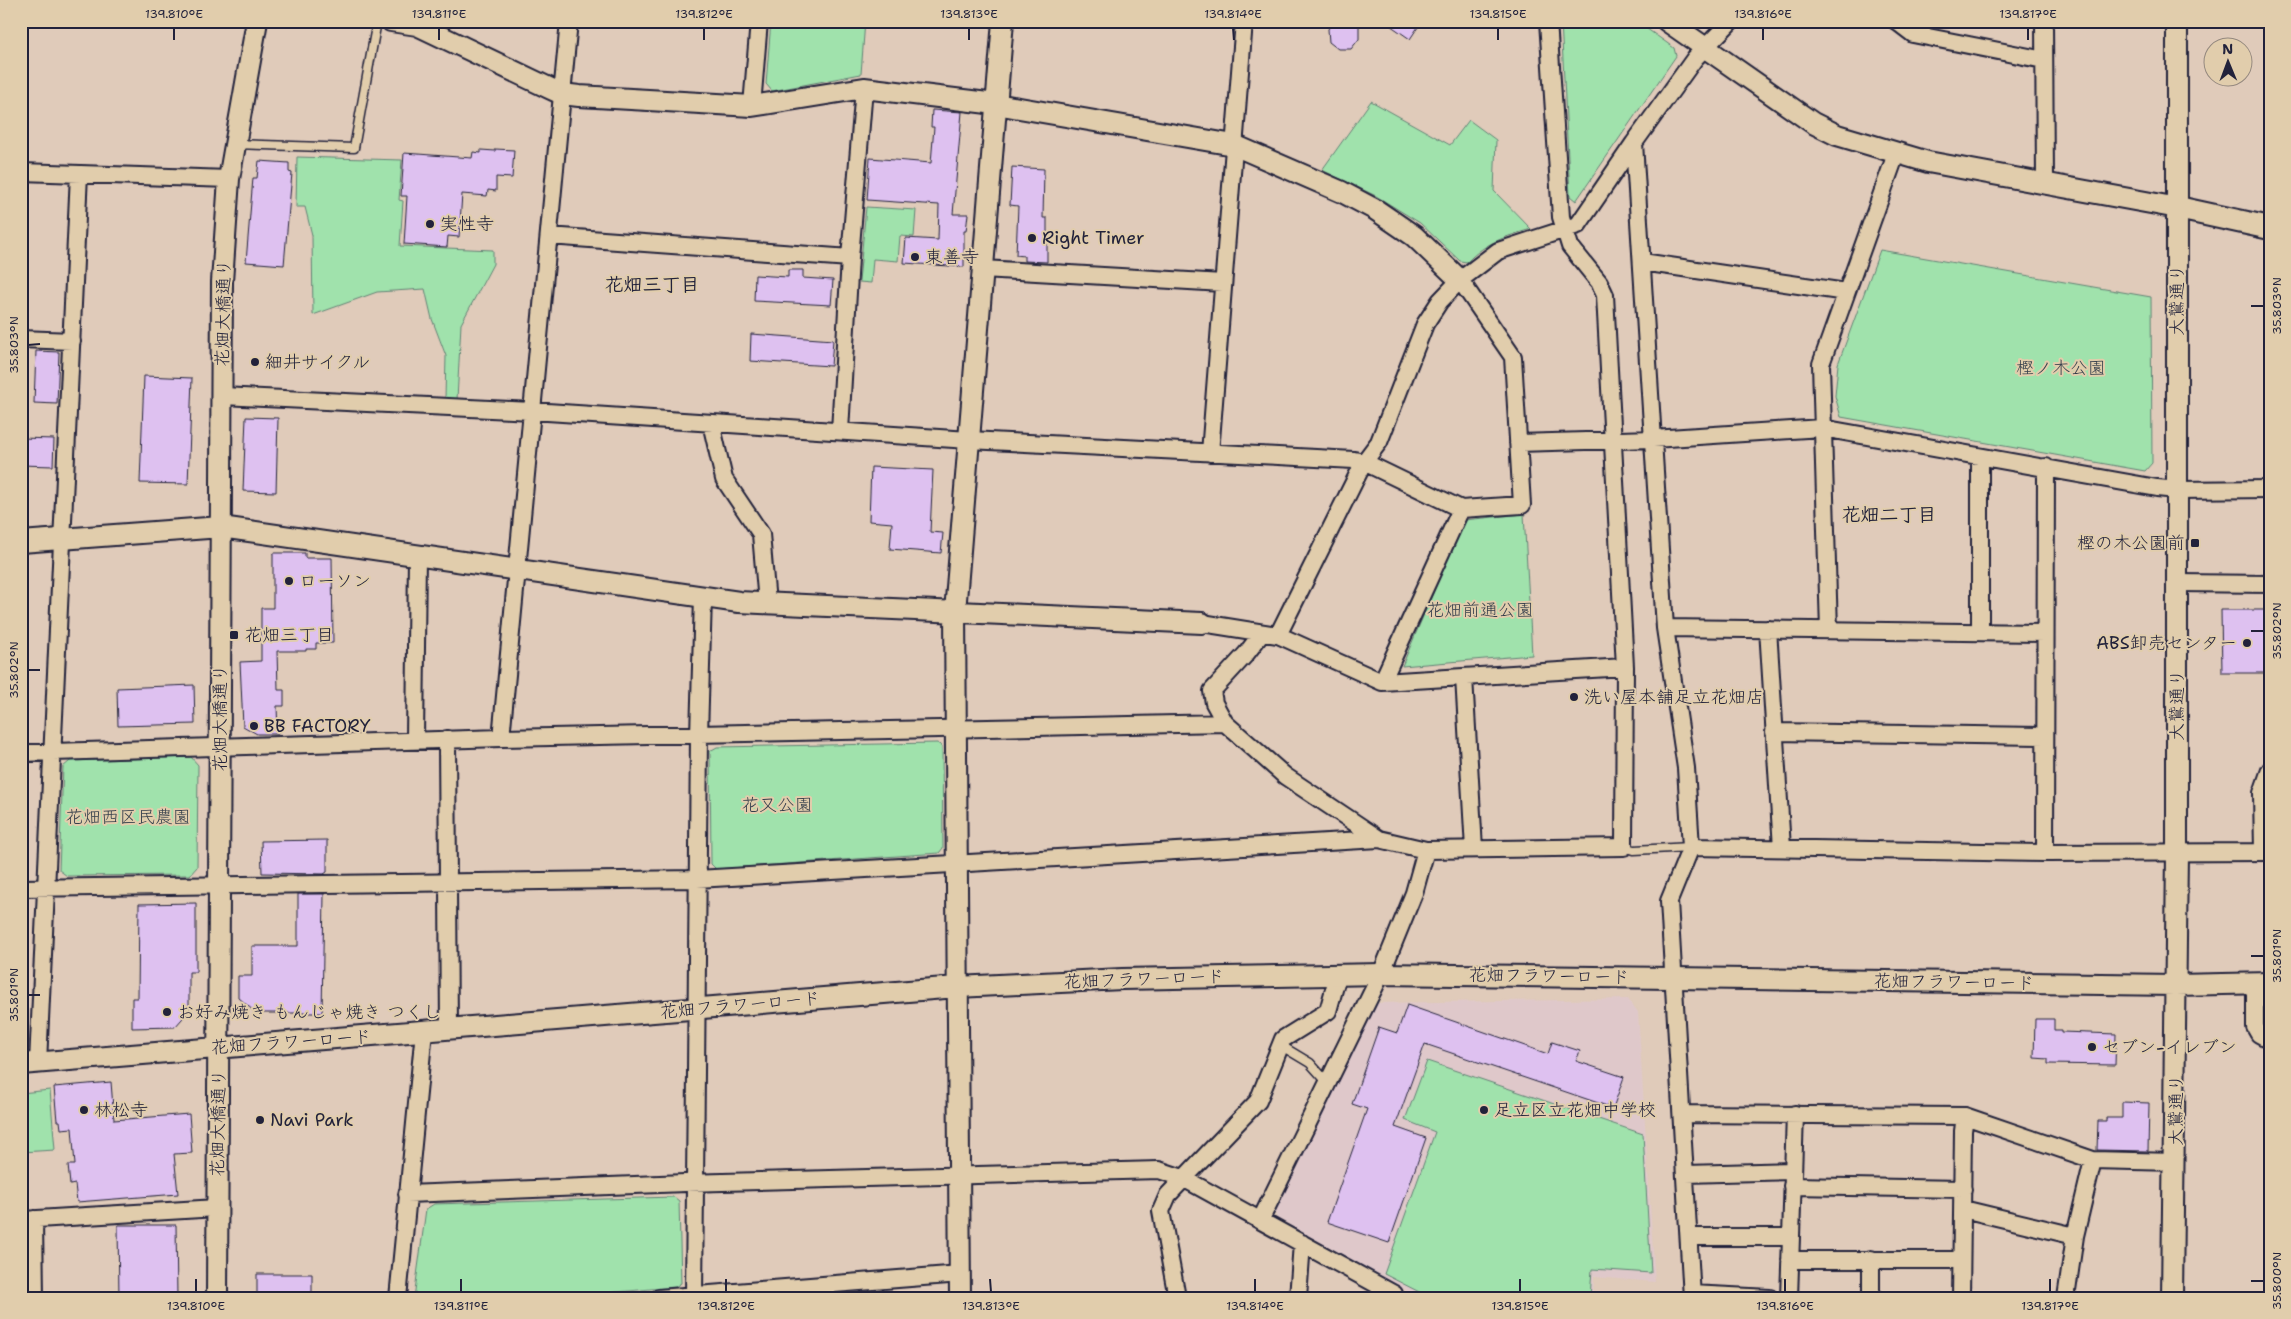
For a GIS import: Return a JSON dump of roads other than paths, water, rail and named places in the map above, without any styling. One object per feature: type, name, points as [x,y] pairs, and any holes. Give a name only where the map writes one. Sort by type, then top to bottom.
[{"type":"main road","points":[[2178,208],[2270,228]]},
{"type":"street","name":"花畑大橋通り","points":[[217,1298],[223,396],[220,337],[229,179],[257,21]]},
{"type":"street","points":[[501,738],[569,21]]},
{"type":"street","points":[[752,106],[758,21]]},
{"type":"street","points":[[960,1298],[956,612],[1003,21]]},
{"type":"street","points":[[1210,453],[1244,21]]},
{"type":"street","points":[[21,888],[697,879],[1380,839],[1426,850],[1624,847],[1625,667],[1605,295],[1599,282],[1570,246],[1561,217],[1548,21]]},
{"type":"street","points":[[1667,21],[1813,123],[1837,135],[1928,162],[2045,182],[2178,208]]},
{"type":"street","points":[[1380,839],[1285,776],[1225,723],[1214,703],[1212,691],[1246,654],[1270,634],[1364,462],[1379,442],[1425,324],[1440,301],[1460,280],[1498,251],[1578,225],[1634,143],[1704,48],[1732,21]]},
{"type":"street","points":[[1896,21],[1913,34],[2044,60]]},
{"type":"street","points":[[2044,21],[2045,182]]},
{"type":"street","name":"大鷲通り","points":[[2172,1298],[2177,852],[2177,21]]},
{"type":"street","points":[[223,396],[532,411],[969,440],[1364,462],[1461,509],[1522,504],[1513,357],[1460,280],[1414,236],[1376,210],[1342,192],[1234,145],[996,104],[864,88],[752,106],[562,94],[404,22]]},
{"type":"street","points":[[840,431],[850,258],[864,88]]},
{"type":"street","points":[[1634,143],[1665,628],[1686,768],[1691,846],[1669,902],[1692,1296],[1770,1298]]},
{"type":"street","points":[[1829,630],[1821,364],[1896,154]]},
{"type":"street","points":[[21,172],[229,179]]},
{"type":"street","points":[[30,1063],[46,887],[79,174]]},
{"type":"street","points":[[549,236],[850,258]]},
{"type":"street","points":[[1642,262],[1846,292]]},
{"type":"street","points":[[983,270],[1223,283]]},
{"type":"street","points":[[21,339],[72,341]]},
{"type":"street","points":[[711,423],[724,479],[760,534],[767,603]]},
{"type":"street","points":[[1518,444],[1822,428],[1980,458],[2046,467],[2177,490],[2270,489]]},
{"type":"street","points":[[1980,458],[1980,632]]},
{"type":"street","points":[[2045,853],[2046,467]]},
{"type":"street","points":[[1382,682],[1461,509]]},
{"type":"street","points":[[21,542],[221,527],[739,602],[1202,623],[1270,634],[1382,682],[1625,667]]},
{"type":"street","points":[[414,740],[417,555]]},
{"type":"street","points":[[2177,584],[2270,584]]},
{"type":"street","points":[[694,1296],[697,879],[703,596]]},
{"type":"street","points":[[1665,628],[2045,633]]},
{"type":"street","points":[[1768,629],[1782,848]]},
{"type":"street","points":[[1464,677],[1474,849]]},
{"type":"street","points":[[21,753],[414,740],[1225,723]]},
{"type":"street","points":[[1774,732],[2045,736]]},
{"type":"street","points":[[447,740],[449,1029]]},
{"type":"street","points":[[1691,846],[2045,853],[2266,852],[2262,793],[2270,770]]},
{"type":"street","points":[[1261,1219],[1381,974],[1414,893],[1426,850]]},
{"type":"street","name":"花畑フラワーロード","points":[[30,1063],[957,987],[1122,979],[1381,974],[2176,985],[2262,983]]},
{"type":"street","points":[[1175,1298],[1176,1292],[1161,1211],[1168,1195],[1258,1101],[1283,1039],[1328,1012],[1338,975]]},
{"type":"street","points":[[2262,983],[2255,1027],[2259,1034],[2270,1040]]},
{"type":"street","points":[[398,1298],[424,1032]]},
{"type":"street","points":[[1682,1114],[1965,1116],[2093,1160],[2175,1162]]},
{"type":"street","points":[[1789,1298],[1795,1114]]},
{"type":"street","points":[[1961,1298],[1963,1131],[1965,1116]]},
{"type":"street","points":[[2066,1298],[2075,1236],[2093,1160]]},
{"type":"street","points":[[407,1194],[695,1183],[1159,1170],[1183,1178],[1261,1219],[1394,1294],[1394,1298]]},
{"type":"street","points":[[1686,1174],[1963,1189]]},
{"type":"street","points":[[35,1298],[27,1220],[217,1208]]},
{"type":"street","points":[[1963,1209],[2075,1236]]},
{"type":"street","points":[[1689,1237],[1791,1238]]},
{"type":"street","points":[[1298,1298],[1302,1243]]},
{"type":"street","points":[[1790,1260],[1961,1260]]},
{"type":"street","points":[[1871,1260],[1871,1298]]},
{"type":"street","points":[[660,1298],[961,1274]]},
{"type":"lane","points":[[234,144],[354,148],[377,21]]},
{"type":"lane","points":[[1624,847],[1634,850],[1691,846]]},
{"type":"lane","points":[[1280,1045],[1310,1064],[1328,1083]]},
{"type":"place","name":"実性寺","points":[[430,224]]},
{"type":"place","name":"Right Timer","points":[[1032,238]]},
{"type":"place","name":"東善寺","points":[[915,257]]},
{"type":"place","name":"細井サイクル","points":[[255,362]]},
{"type":"place","name":"樫の木公園前","points":[[2195,543]]},
{"type":"place","name":"ローソン","points":[[289,581]]},
{"type":"place","name":"花畑三丁目","points":[[234,635]]},
{"type":"place","name":"ABS卸売センター","points":[[2247,643]]},
{"type":"place","name":"洗い屋本舗足立花畑店","points":[[1574,697]]},
{"type":"place","name":"BB FACTORY","points":[[254,726]]},
{"type":"place","name":"お好み焼き もんじゃ焼き つくし","points":[[167,1012]]},
{"type":"place","name":"セブン-イレブン","points":[[2092,1047]]},
{"type":"place","name":"林松寺","points":[[84,1110]]},
{"type":"place","name":"足立区立花畑中学校","points":[[1484,1110]]},
{"type":"place","name":"Navi Park","points":[[260,1120]]},
{"type":"district","name":"花畑三丁目","points":[[652,284]]},
{"type":"district","name":"花畑二丁目","points":[[1889,514]]},
{"type":"park label","name":"樫ノ木公園","points":[[2061,368]]},
{"type":"park label","name":"花畑前通公園","points":[[1480,610]]},
{"type":"park label","name":"花又公園","points":[[777,805]]},
{"type":"park label","name":"花畑西区民農園","points":[[128,817]]}]
